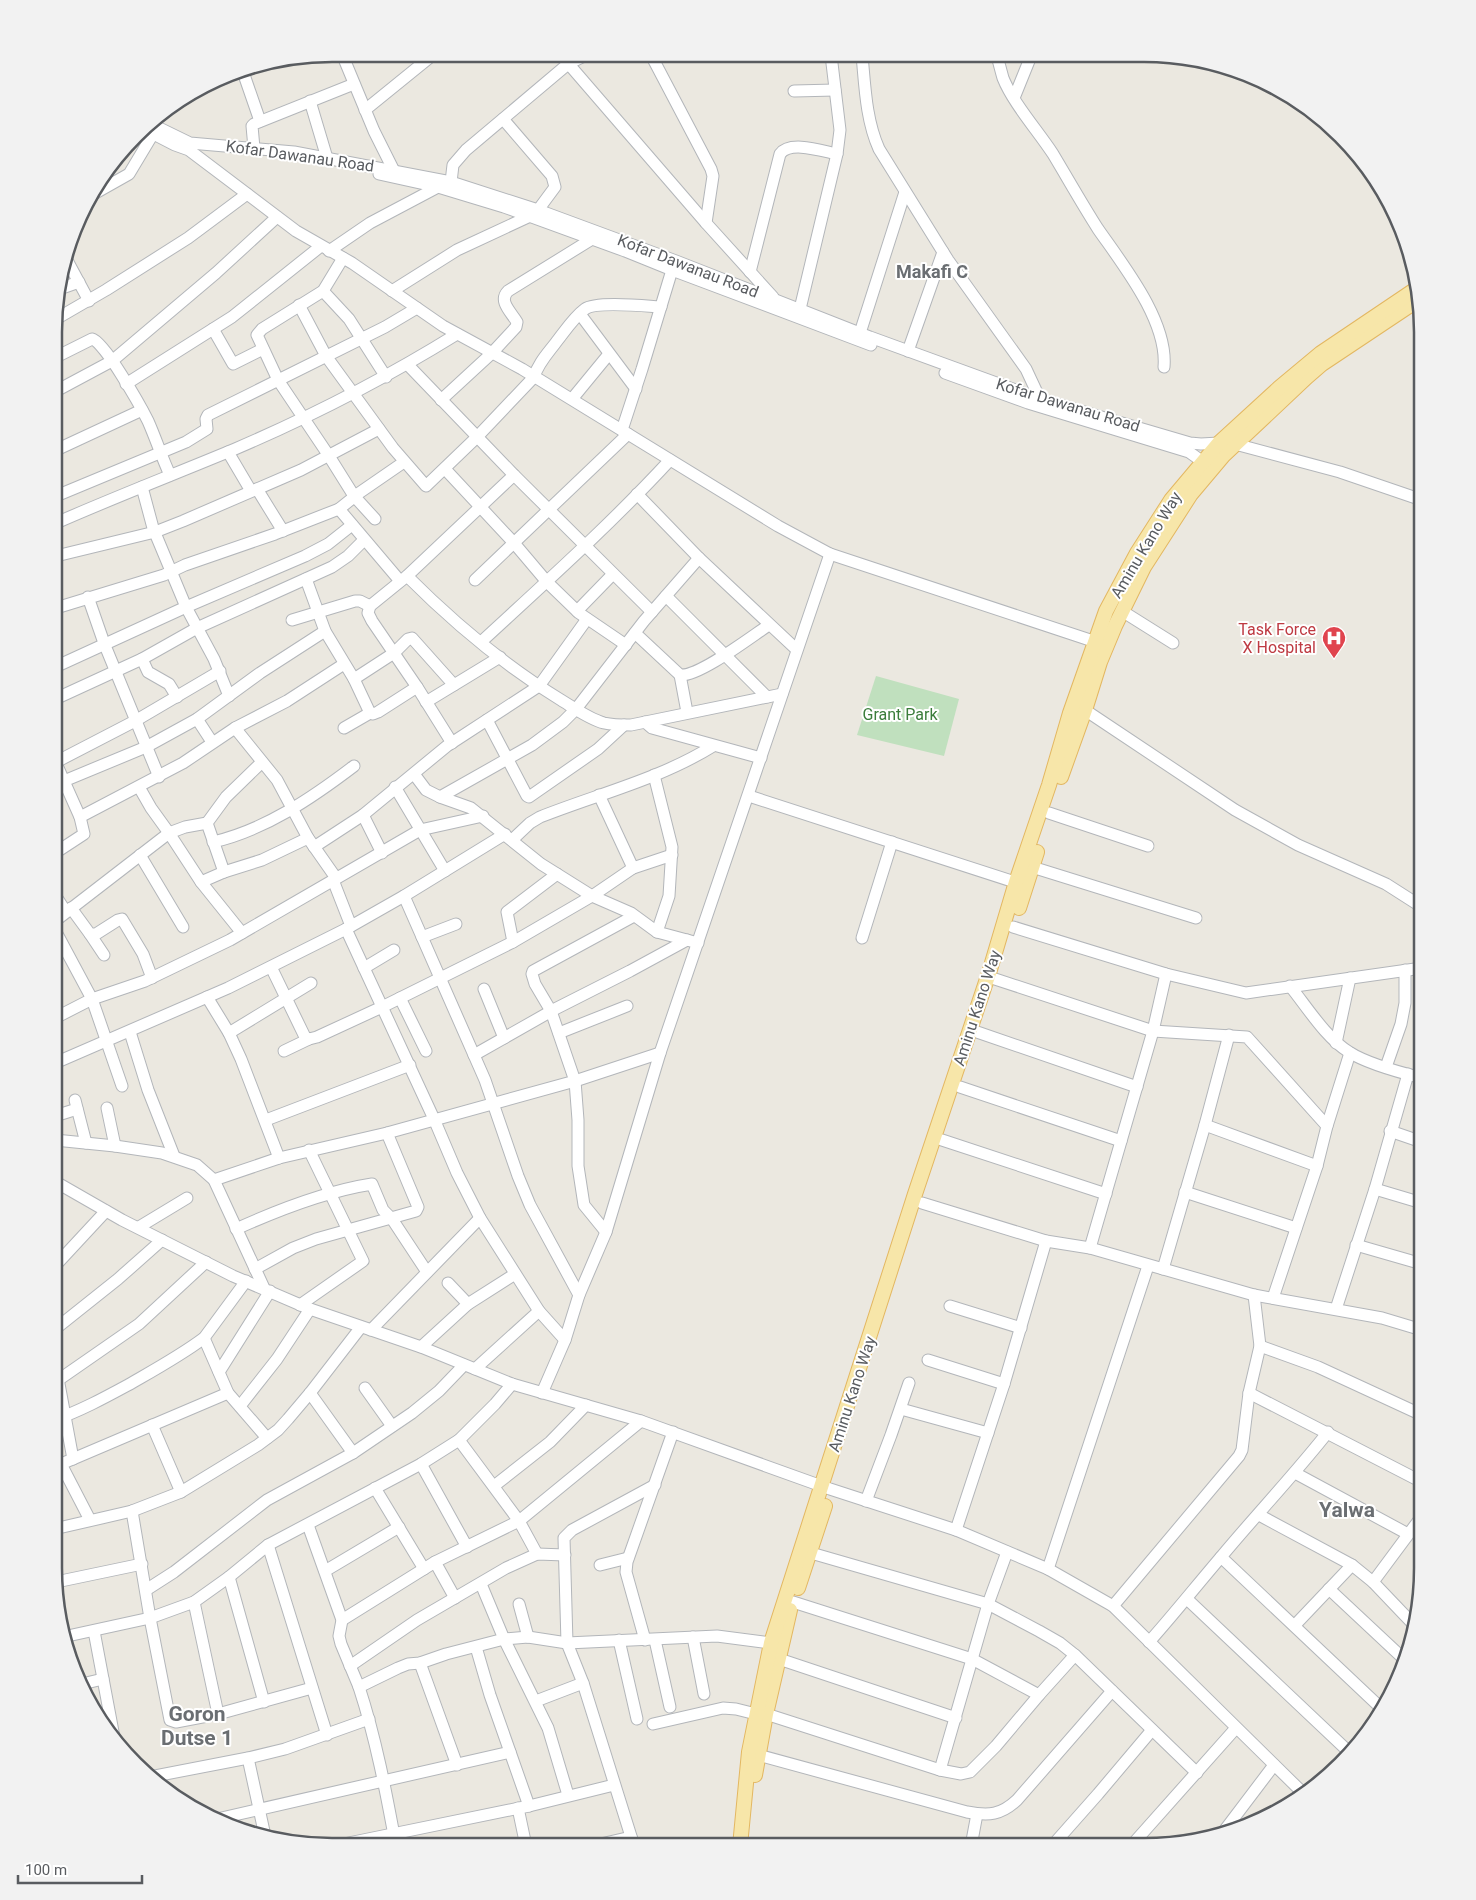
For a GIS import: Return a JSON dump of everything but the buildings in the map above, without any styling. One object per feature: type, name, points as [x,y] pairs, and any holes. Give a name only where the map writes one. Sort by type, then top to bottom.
[{"type":"main road","name":"Aminu Kano Way","points":[[750,1838],[761,1714],[771,1643],[885,1320],[977,1032],[1013,927],[1021,884],[1032,867],[1137,553],[1171,500],[1219,443],[1321,352],[1410,293]]},
{"type":"main road","name":"Aminu Kano Way","points":[[741,1838],[749,1752],[779,1659],[793,1602],[811,1553],[826,1488],[915,1194],[1021,884],[1070,713],[1106,611],[1121,603],[1183,505],[1215,465],[1235,444],[1322,364],[1412,304]]},
{"type":"street","points":[[345,62],[365,110],[393,169]]},
{"type":"street","points":[[365,110],[424,62]]},
{"type":"street","points":[[451,182],[456,161],[572,62]]},
{"type":"street","points":[[655,62],[702,148],[714,176],[706,223]]},
{"type":"street","points":[[800,309],[837,154],[840,130],[832,62]]},
{"type":"street","points":[[863,62],[866,104],[874,138],[879,149],[943,252],[1026,369],[1040,399]]},
{"type":"street","points":[[999,62],[1014,98],[1053,154],[1095,224],[1144,296],[1159,335],[1164,353],[1164,367]]},
{"type":"street","points":[[1014,98],[1029,62]]},
{"type":"street","points":[[568,64],[774,298]]},
{"type":"street","points":[[245,77],[260,121]]},
{"type":"street","points":[[254,148],[252,126],[260,121],[354,84]]},
{"type":"street","points":[[794,91],[835,90]]},
{"type":"street","points":[[310,101],[327,158]]},
{"type":"street","points":[[392,290],[457,250],[534,213],[555,188],[552,176],[503,119]]},
{"type":"street","name":"Kofar Dawanau Road","points":[[154,131],[190,143],[294,152],[393,169],[451,182],[774,298],[860,333],[1040,399],[1190,443],[1219,443]]},
{"type":"street","points":[[153,132],[175,145],[189,150],[296,231],[343,258],[458,334],[534,376],[778,526],[830,554],[1096,642]]},
{"type":"street","points":[[105,187],[129,174],[143,141]]},
{"type":"street","points":[[750,272],[780,154],[786,148],[794,147],[837,154]]},
{"type":"street","name":"Kofar Dawanau Road","points":[[189,150],[254,154],[312,162],[438,187],[534,213],[592,239],[672,270],[1028,404],[1189,452],[1202,462]]},
{"type":"street","points":[[126,384],[213,329],[325,248],[438,187]]},
{"type":"street","points":[[860,333],[905,192]]},
{"type":"street","points":[[63,315],[89,301],[188,238],[247,194]]},
{"type":"street","points":[[62,388],[112,361],[216,273],[277,217]]},
{"type":"street","points":[[442,400],[492,353],[516,327],[517,322],[503,300],[508,290],[592,239]]},
{"type":"street","points":[[908,351],[943,252]]},
{"type":"street","points":[[343,258],[323,290],[257,333],[278,380],[330,456],[354,496],[375,519]]},
{"type":"street","points":[[71,267],[89,301]]},
{"type":"street","points":[[475,580],[549,510],[625,432],[672,270]]},
{"type":"street","points":[[67,286],[79,282]]},
{"type":"street","points":[[323,290],[342,311],[386,377]]},
{"type":"street","points":[[298,305],[326,356],[404,462],[426,486],[477,437],[534,376],[537,368],[567,328],[585,309],[592,306],[661,307]]},
{"type":"street","points":[[62,494],[160,453],[204,432],[208,429],[206,418],[208,414],[362,339],[399,320],[417,308]]},
{"type":"street","points":[[580,314],[636,389]]},
{"type":"street","points":[[213,329],[233,364],[263,349]]},
{"type":"street","points":[[62,520],[228,452],[354,394],[408,365],[458,334]]},
{"type":"street","points":[[62,354],[92,339],[97,341],[112,361],[142,410],[170,475]]},
{"type":"street","points":[[572,400],[609,354]]},
{"type":"street","points":[[408,365],[514,475],[652,612]]},
{"type":"street","points":[[62,447],[142,410]]},
{"type":"street","points":[[62,555],[155,532],[330,456],[379,429]]},
{"type":"street","points":[[1235,444],[1340,472],[1414,497]]},
{"type":"street","points":[[228,452],[283,531]]},
{"type":"street","points":[[481,642],[547,582],[670,460]]},
{"type":"street","points":[[62,606],[152,579],[339,509],[354,496],[404,462]]},
{"type":"street","points":[[445,469],[514,543],[547,582],[586,619],[626,645]]},
{"type":"street","points":[[452,743],[368,613],[370,606],[404,578],[514,475]]},
{"type":"street","points":[[142,487],[155,532],[186,607],[220,671],[230,696]]},
{"type":"street","points":[[637,494],[699,558],[796,649]]},
{"type":"street","points":[[339,509],[364,540],[404,578],[453,620],[539,686],[603,723],[624,725],[645,722],[782,694]]},
{"type":"street","points":[[62,664],[323,547],[352,525]]},
{"type":"street","points":[[62,695],[142,659],[196,628],[332,567],[348,556],[364,540]]},
{"type":"street","points":[[542,1393],[565,1340],[579,1295],[606,1232],[693,942],[749,796],[796,649],[830,554]]},
{"type":"street","points":[[440,797],[550,733],[576,709],[652,612],[699,558]]},
{"type":"street","points":[[577,611],[613,574]]},
{"type":"street","points":[[306,579],[325,631],[354,679],[370,713]]},
{"type":"street","points":[[666,596],[767,697]]},
{"type":"street","points":[[88,597],[105,645],[159,777]]},
{"type":"street","points":[[292,620],[355,601],[360,601],[370,606]]},
{"type":"street","points":[[1121,603],[1173,644]]},
{"type":"street","points":[[201,882],[224,872],[311,843],[363,815],[452,743],[539,686],[586,619]]},
{"type":"street","points":[[635,633],[680,674],[686,675],[696,672],[725,655],[769,625]]},
{"type":"street","points":[[64,781],[146,747],[197,719],[260,673],[325,631]]},
{"type":"street","points":[[354,679],[394,653],[408,639],[412,638],[454,685]]},
{"type":"street","points":[[426,702],[500,657]]},
{"type":"street","points":[[142,659],[148,672],[169,684],[177,697]]},
{"type":"street","points":[[80,817],[159,777],[183,763],[212,742],[287,701],[344,664]]},
{"type":"street","points":[[62,759],[177,697],[220,671]]},
{"type":"street","points":[[680,674],[687,712]]},
{"type":"street","points":[[344,728],[370,713],[378,712],[417,687]]},
{"type":"street","points":[[1085,710],[1235,810],[1298,845],[1386,884],[1414,902]]},
{"type":"street","points":[[197,719],[212,742]]},
{"type":"street","points":[[487,720],[527,796],[532,796],[598,750],[624,725]]},
{"type":"street","points":[[645,722],[652,728],[761,758]]},
{"type":"street","points":[[235,728],[277,780],[311,843],[334,879],[348,928],[364,968],[410,1065],[457,1173],[480,1218],[539,1311],[565,1340]]},
{"type":"street","points":[[62,1060],[208,997],[348,928],[540,817],[682,764],[713,746]]},
{"type":"street","points":[[62,915],[169,833],[185,827],[207,823],[226,797],[262,762]]},
{"type":"street","points":[[213,842],[232,838],[251,830],[293,808],[354,766]]},
{"type":"street","points":[[414,774],[426,790],[440,797],[468,806],[542,864],[592,896],[634,916],[658,932],[693,942]]},
{"type":"street","points":[[654,775],[671,839],[672,855],[669,896],[658,932]]},
{"type":"street","points":[[62,776],[80,817],[84,834],[62,849]]},
{"type":"street","points":[[139,787],[201,882],[242,933]]},
{"type":"street","points":[[395,788],[445,871]]},
{"type":"street","points":[[599,795],[633,868]]},
{"type":"street","points":[[749,796],[1021,884]]},
{"type":"street","points":[[1049,813],[1148,846]]},
{"type":"street","points":[[363,815],[382,853]]},
{"type":"street","points":[[62,1014],[92,998],[152,978],[204,954],[420,830],[483,816]]},
{"type":"street","points":[[207,823],[224,872]]},
{"type":"street","points":[[862,938],[892,842]]},
{"type":"street","points":[[140,855],[183,926]]},
{"type":"street","points":[[284,1051],[440,979],[513,942],[592,896],[633,868],[672,855]]},
{"type":"street","points":[[1032,867],[1196,918]]},
{"type":"street","points":[[513,942],[506,912],[556,874]]},
{"type":"street","points":[[404,896],[474,1055],[530,1205],[579,1295]]},
{"type":"street","points":[[62,903],[90,934],[104,955]]},
{"type":"street","points":[[606,1232],[584,1206],[578,1166],[578,1120],[575,1081],[551,1011],[534,984],[532,974],[634,916]]},
{"type":"street","points":[[90,934],[96,934],[122,919],[143,954],[152,978]]},
{"type":"street","points":[[422,937],[456,924]]},
{"type":"street","points":[[1013,927],[1166,974],[1246,993],[1414,969]]},
{"type":"street","points":[[474,1055],[551,1011],[693,942]]},
{"type":"street","points":[[62,943],[92,998],[122,1086]]},
{"type":"street","points":[[364,968],[394,950]]},
{"type":"street","points":[[270,967],[305,1037],[309,1039]]},
{"type":"street","points":[[1386,1068],[1401,1024],[1405,1003],[1405,970]]},
{"type":"street","points":[[1090,1248],[1153,1031],[1166,974]]},
{"type":"street","points":[[1336,1042],[1350,978]]},
{"type":"street","points":[[995,979],[1153,1031],[1247,1037],[1327,1126]]},
{"type":"street","points":[[229,1033],[311,984]]},
{"type":"street","points":[[1290,986],[1336,1042],[1350,1053],[1386,1068],[1414,1076]]},
{"type":"street","points":[[484,989],[504,1038]]},
{"type":"street","points":[[208,997],[229,1033],[266,1120],[279,1158]]},
{"type":"street","points":[[400,998],[426,1051]]},
{"type":"street","points":[[559,1033],[627,1006]]},
{"type":"street","points":[[130,1032],[148,1090],[174,1156]]},
{"type":"street","points":[[977,1032],[1137,1087]]},
{"type":"street","points":[[1163,1269],[1229,1035]]},
{"type":"street","points":[[214,1180],[279,1158],[388,1133],[575,1081],[660,1053]]},
{"type":"street","points":[[1273,1298],[1317,1166],[1327,1126],[1350,1053]]},
{"type":"street","points":[[266,1120],[410,1065]]},
{"type":"street","points":[[1336,1308],[1375,1188],[1408,1074]]},
{"type":"street","points":[[960,1087],[1121,1141]]},
{"type":"street","points":[[62,1112],[76,1104],[86,1143]]},
{"type":"street","points":[[107,1108],[115,1146]]},
{"type":"street","points":[[1205,1124],[1317,1166]]},
{"type":"street","points":[[1390,1131],[1414,1139]]},
{"type":"street","points":[[255,1269],[293,1248],[316,1239],[416,1212],[418,1207],[388,1133]]},
{"type":"street","points":[[942,1140],[1106,1194]]},
{"type":"street","points":[[62,1141],[115,1146],[174,1156],[197,1165],[214,1180],[255,1269],[267,1290]]},
{"type":"street","points":[[240,1406],[281,1354],[305,1307],[362,1264],[362,1259],[347,1232],[309,1150]]},
{"type":"street","points":[[236,1229],[267,1215],[330,1194],[372,1184],[383,1210],[392,1219],[427,1272]]},
{"type":"street","points":[[62,1186],[106,1211],[206,1262],[305,1307],[421,1347],[512,1384],[673,1432],[826,1488],[956,1530],[1048,1569],[1113,1606],[1298,1788]]},
{"type":"street","points":[[1375,1188],[1414,1200]]},
{"type":"street","points":[[1185,1192],[1296,1228]]},
{"type":"street","points":[[138,1227],[187,1198]]},
{"type":"street","points":[[922,1203],[1046,1241],[1090,1248],[1254,1295],[1336,1308],[1382,1318],[1414,1328]]},
{"type":"street","points":[[62,1258],[106,1211]]},
{"type":"street","points":[[62,1527],[132,1511],[181,1492],[278,1430],[366,1328],[427,1272],[480,1218]]},
{"type":"street","points":[[62,1324],[118,1279],[162,1240]]},
{"type":"street","points":[[956,1530],[1004,1384],[1046,1241]]},
{"type":"street","points":[[1356,1245],[1414,1262]]},
{"type":"street","points":[[62,1378],[139,1324],[206,1262]]},
{"type":"street","points":[[1048,1569],[1148,1266]]},
{"type":"street","points":[[421,1347],[468,1304],[515,1274]]},
{"type":"street","points":[[62,1417],[94,1403],[178,1357],[204,1338],[246,1281]]},
{"type":"street","points":[[448,1283],[468,1304]]},
{"type":"street","points":[[219,1372],[267,1290]]},
{"type":"street","points":[[1113,1606],[1239,1456],[1243,1442],[1249,1393],[1260,1346],[1254,1295]]},
{"type":"street","points":[[950,1306],[1021,1328]]},
{"type":"street","points":[[146,1590],[174,1572],[267,1500],[353,1453],[424,1404],[539,1311]]},
{"type":"street","points":[[204,1338],[228,1392],[267,1438]]},
{"type":"street","points":[[1260,1346],[1318,1366],[1414,1411]]},
{"type":"street","points":[[928,1360],[1004,1384]]},
{"type":"street","points":[[72,1635],[150,1618],[194,1602],[229,1577],[268,1545],[421,1464],[459,1440],[512,1384]]},
{"type":"street","points":[[866,1501],[909,1384]]},
{"type":"street","points":[[365,1388],[392,1426]]},
{"type":"street","points":[[62,1464],[228,1392]]},
{"type":"street","points":[[310,1393],[353,1453]]},
{"type":"street","points":[[1249,1393],[1414,1478]]},
{"type":"street","points":[[494,1486],[550,1442],[586,1406]]},
{"type":"street","points":[[900,1409],[988,1433]]},
{"type":"street","points":[[342,1620],[435,1562],[519,1521],[641,1422]]},
{"type":"street","points":[[152,1425],[181,1492]]},
{"type":"street","points":[[62,1427],[73,1459]]},
{"type":"street","points":[[670,1706],[650,1640],[626,1572],[628,1558],[673,1432]]},
{"type":"street","points":[[1149,1642],[1328,1432]]},
{"type":"street","points":[[459,1440],[519,1521],[537,1554]]},
{"type":"street","points":[[421,1464],[467,1547]]},
{"type":"street","points":[[62,1473],[90,1520]]},
{"type":"street","points":[[1295,1473],[1408,1534]]},
{"type":"street","points":[[631,1838],[583,1683],[567,1643],[564,1538],[567,1534],[655,1485]]},
{"type":"street","points":[[375,1488],[424,1569]]},
{"type":"street","points":[[132,1511],[170,1720],[176,1722],[218,1714],[312,1688]]},
{"type":"street","points":[[1259,1515],[1352,1565],[1373,1582],[1408,1618]]},
{"type":"street","points":[[308,1525],[342,1620],[340,1636],[369,1719],[384,1780],[395,1838]]},
{"type":"street","points":[[1373,1582],[1414,1526]]},
{"type":"street","points":[[325,1571],[398,1527]]},
{"type":"street","points":[[268,1545],[327,1735]]},
{"type":"street","points":[[940,1770],[988,1604],[1007,1552]]},
{"type":"street","points":[[811,1553],[988,1604],[1040,1631],[1075,1655],[1197,1773]]},
{"type":"street","points":[[350,1666],[417,1620],[506,1568],[537,1554],[565,1555]]},
{"type":"street","points":[[1221,1557],[1376,1703]]},
{"type":"street","points":[[600,1565],[628,1558]]},
{"type":"street","points":[[435,1562],[455,1598]]},
{"type":"street","points":[[63,1581],[142,1564]]},
{"type":"street","points":[[1294,1625],[1352,1565]]},
{"type":"street","points":[[229,1577],[264,1702]]},
{"type":"street","points":[[481,1584],[504,1639],[548,1728],[568,1795]]},
{"type":"street","points":[[1329,1590],[1399,1654]]},
{"type":"street","points":[[1187,1599],[1344,1747]]},
{"type":"street","points":[[194,1602],[218,1714]]},
{"type":"street","points":[[793,1602],[972,1659],[1039,1695]]},
{"type":"street","points":[[519,1604],[528,1637]]},
{"type":"street","points":[[94,1631],[110,1720]]},
{"type":"street","points":[[359,1687],[408,1664],[420,1663],[446,1654],[504,1639],[528,1637],[567,1643],[717,1636],[771,1643]]},
{"type":"street","points":[[693,1637],[704,1694]]},
{"type":"street","points":[[619,1640],[637,1719]]},
{"type":"street","points":[[476,1647],[510,1752],[524,1807],[526,1838]]},
{"type":"street","points":[[653,1724],[723,1708],[736,1709],[761,1714],[940,1770],[960,1774],[970,1772],[996,1746],[1075,1655]]},
{"type":"street","points":[[779,1659],[956,1718]]},
{"type":"street","points":[[420,1663],[457,1765]]},
{"type":"street","points":[[88,1682],[103,1678]]},
{"type":"street","points":[[536,1701],[583,1683]]},
{"type":"street","points":[[758,1755],[977,1814],[1000,1813],[1013,1804],[1112,1691]]},
{"type":"street","points":[[160,1774],[248,1758],[285,1749],[369,1719]]},
{"type":"street","points":[[1138,1838],[1236,1728]]},
{"type":"street","points":[[1059,1838],[1152,1730]]},
{"type":"street","points":[[228,1816],[510,1752]]},
{"type":"street","points":[[248,1758],[264,1828]]},
{"type":"street","points":[[1230,1823],[1274,1765]]},
{"type":"street","points":[[371,1838],[524,1807],[614,1785]]},
{"type":"street","points":[[972,1838],[977,1814]]},
{"type":"green space","name":"Grant Park","points":[[876,676],[959,699],[944,756],[857,735]]},
{"type":"place","name":"Task Force X Hospital","points":[[1334,659]]},
{"type":"district","name":"Makafi C","points":[[932,271]]},
{"type":"district","name":"Yalwa","points":[[1347,1510]]},
{"type":"district","name":"Goron Dutse 1","points":[[197,1726]]}]
